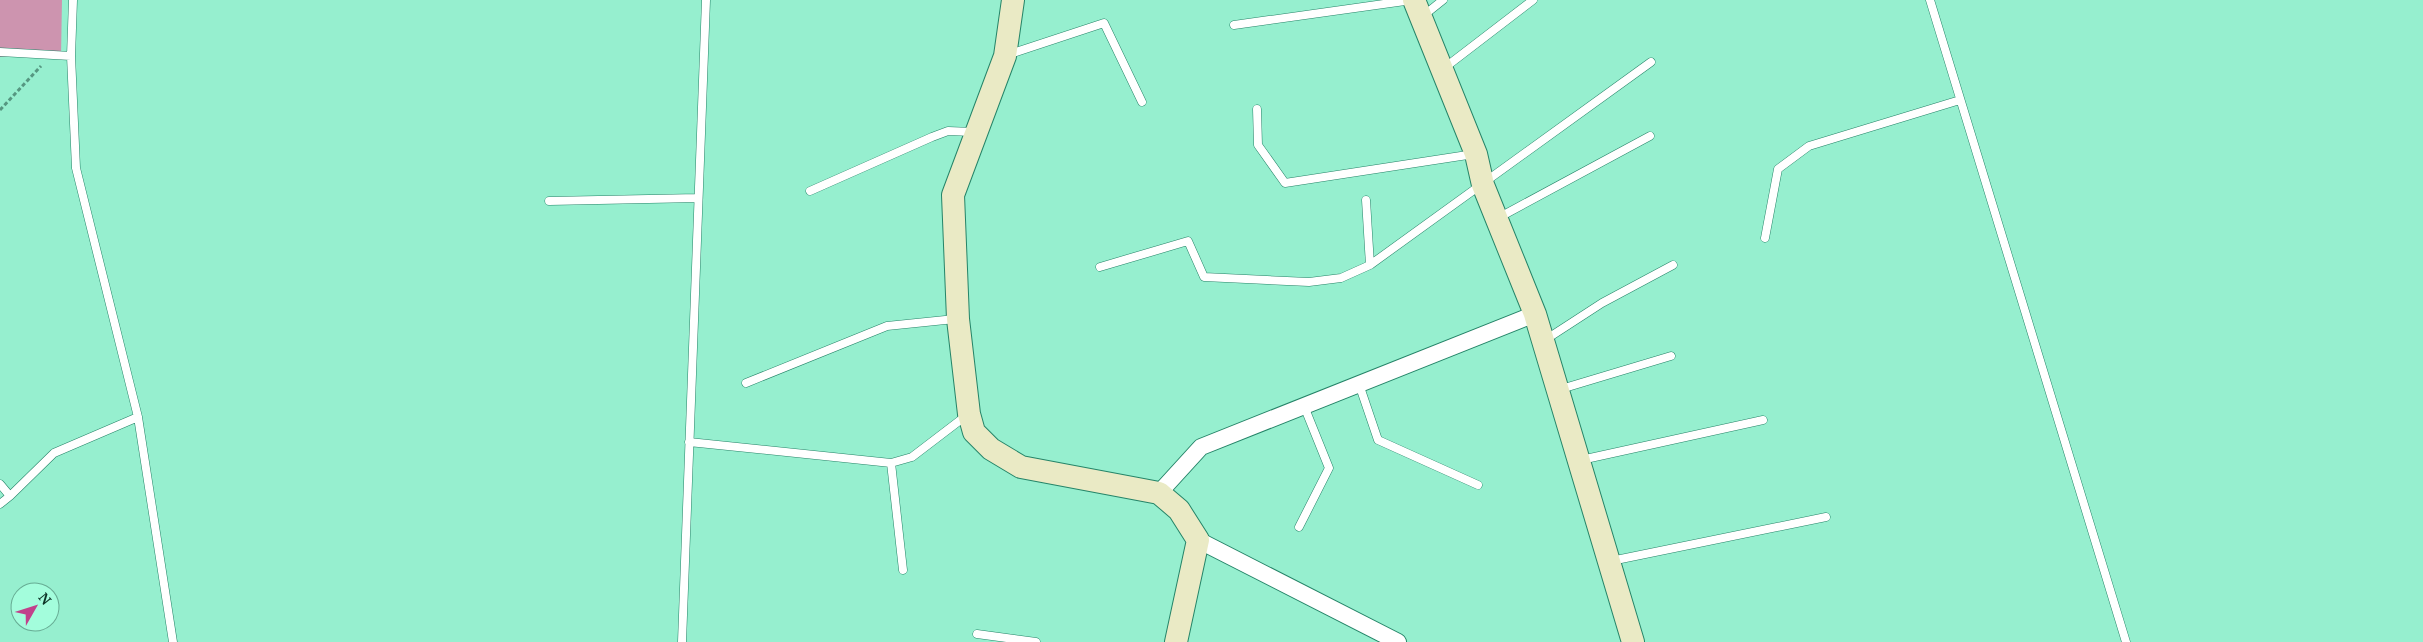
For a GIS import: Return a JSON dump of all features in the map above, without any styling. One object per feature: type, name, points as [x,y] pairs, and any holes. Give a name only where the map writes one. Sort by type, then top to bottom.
[{"type":"street","points":[[1013,0],[1005,56],[953,195],[958,319],[969,414],[974,432],[992,448],[1021,467],[1159,493],[1179,510],[1198,540],[1398,642]]},
{"type":"street","points":[[1417,6],[1476,154],[1483,185],[1535,314],[1633,642]]},
{"type":"street","points":[[1159,493],[1201,447],[1535,314]]},
{"type":"street","points":[[1176,642],[1198,540]]},
{"type":"lane","points":[[73,0],[71,56],[76,168],[138,417],[173,642]]},
{"type":"lane","points":[[682,642],[706,0]]},
{"type":"lane","points":[[1234,25],[1417,6],[1443,0]]},
{"type":"lane","points":[[1442,70],[1533,0]]},
{"type":"lane","points":[[1930,0],[2126,642]]},
{"type":"lane","points":[[1005,56],[1104,23],[1142,102]]},
{"type":"lane","points":[[0,52],[71,56]]},
{"type":"lane","points":[[1100,267],[1188,241],[1204,277],[1309,282],[1341,278],[1370,266],[1651,62]]},
{"type":"lane","points":[[1766,238],[1778,169],[1809,146],[1960,100]]},
{"type":"lane","points":[[1257,109],[1258,145],[1285,183],[1476,154]]},
{"type":"lane","points":[[810,191],[948,131],[976,132]]},
{"type":"lane","points":[[1496,218],[1650,136]]},
{"type":"lane","points":[[549,201],[698,198]]},
{"type":"lane","points":[[1366,200],[1370,266]]},
{"type":"lane","points":[[1543,341],[1602,304],[1673,265]]},
{"type":"lane","points":[[746,383],[888,326],[958,319]]},
{"type":"lane","points":[[1558,390],[1671,356]]},
{"type":"lane","points":[[1359,384],[1378,440],[1478,485]]},
{"type":"lane","points":[[1298,527],[1329,468],[1304,406]]},
{"type":"lane","points":[[689,442],[891,463],[912,457],[969,414]]},
{"type":"lane","points":[[0,504],[54,453],[138,417]]},
{"type":"lane","points":[[1579,461],[1763,420]]},
{"type":"lane","points":[[891,463],[903,570]]},
{"type":"lane","points":[[0,484],[10,496]]},
{"type":"lane","points":[[1609,561],[1826,517]]},
{"type":"lane","points":[[977,634],[1036,642]]},
{"type":"path","points":[[0,110],[52,55]]},
{"type":"shaded area","points":[[0,0],[62,0],[61,56],[0,57]]}]
